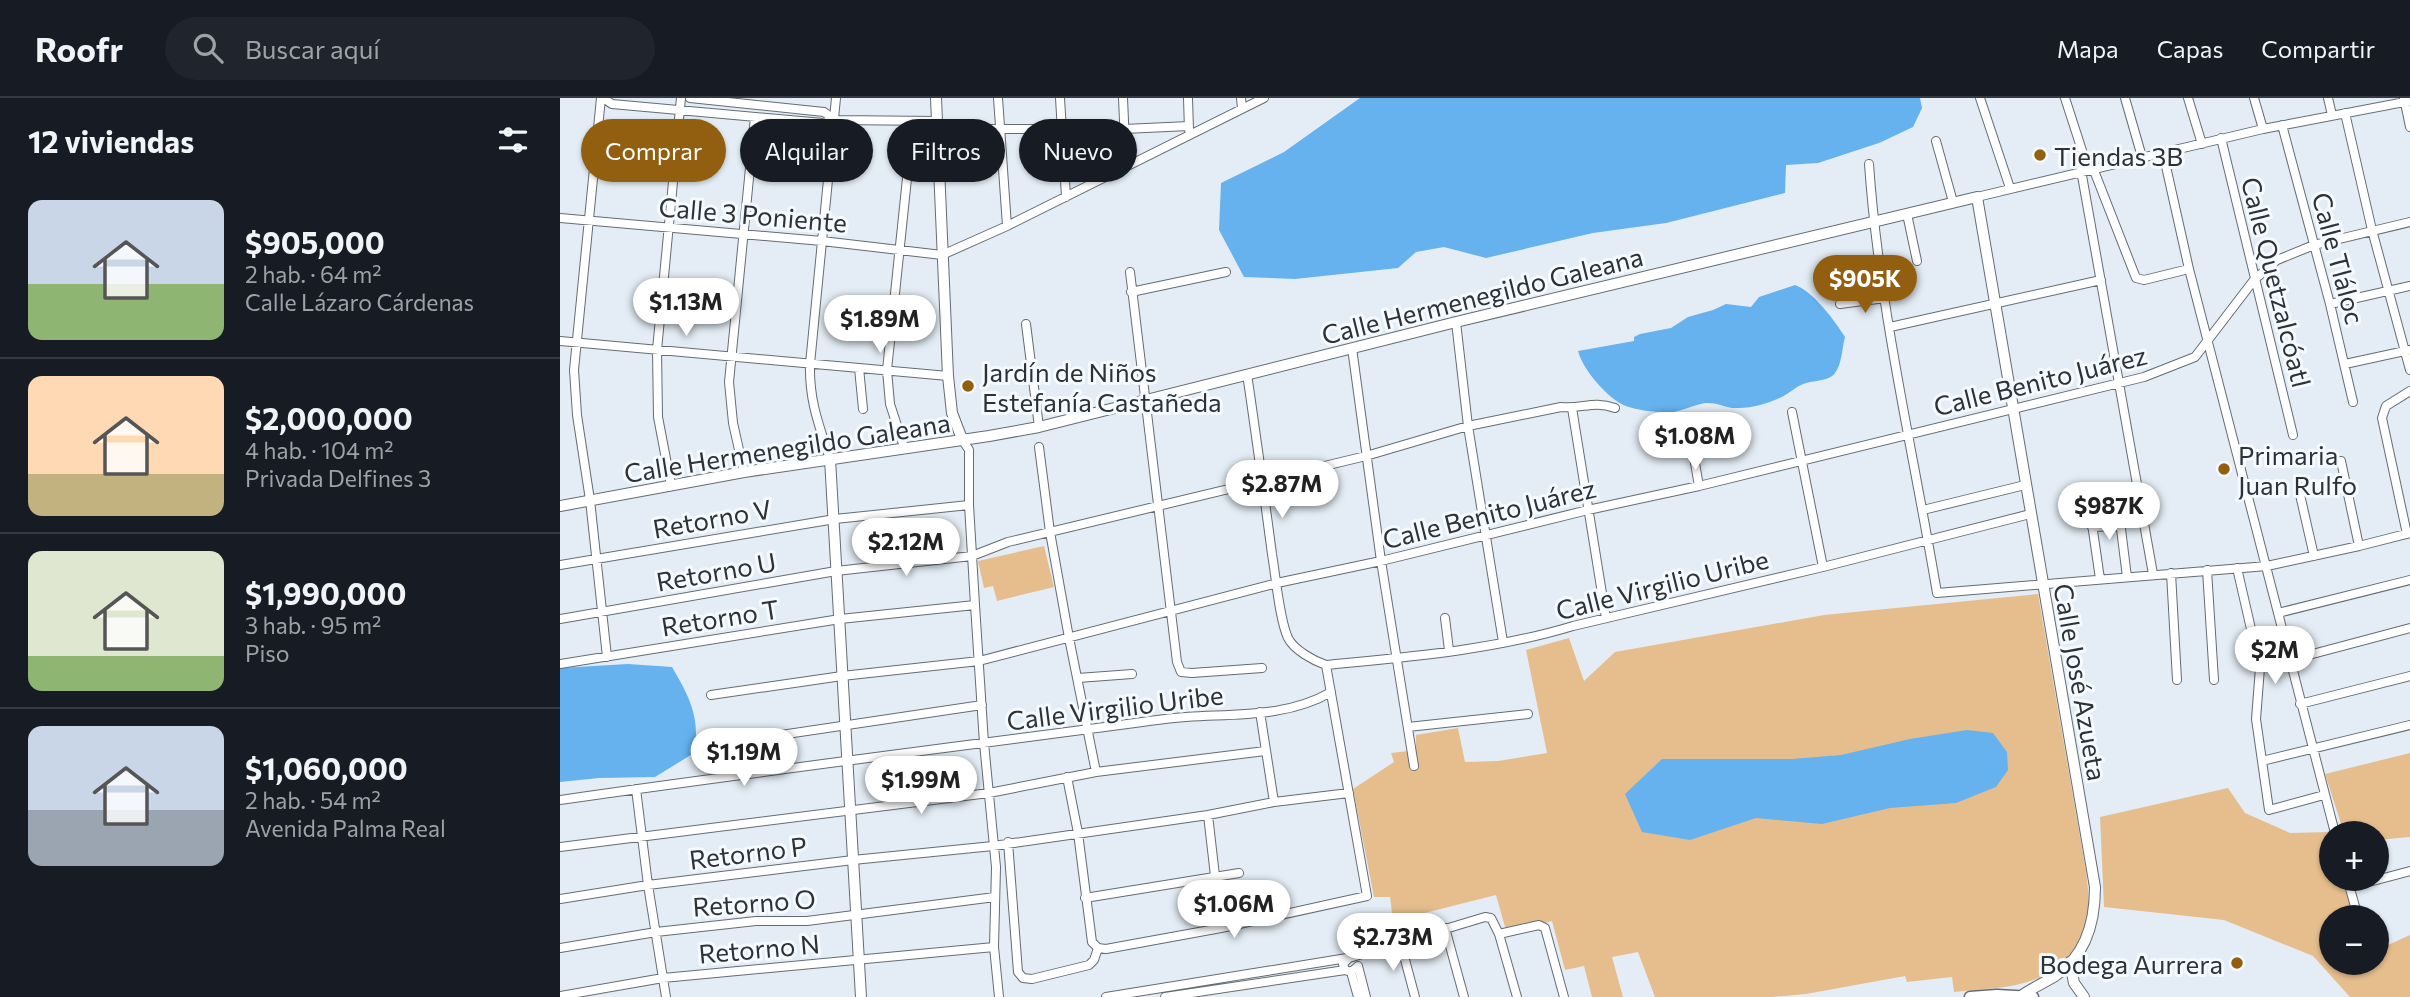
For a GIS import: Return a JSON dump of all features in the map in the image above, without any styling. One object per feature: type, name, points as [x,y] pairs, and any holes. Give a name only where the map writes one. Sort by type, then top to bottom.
[{"type":"main road","points":[[1977,995],[2027,996]]},
{"type":"street","points":[[607,657],[590,500],[577,415],[574,370],[602,98],[612,104],[778,119]]},
{"type":"street","points":[[671,485],[657,417],[657,350],[681,98]]},
{"type":"street","points":[[690,98],[824,111],[834,119]]},
{"type":"street","points":[[835,119],[836,98]]},
{"type":"street","points":[[936,98],[937,119]]},
{"type":"street","points":[[999,98],[1000,119]]},
{"type":"street","points":[[1060,98],[1061,119]]},
{"type":"street","points":[[1123,98],[1124,119]]},
{"type":"street","points":[[1188,98],[1190,136]]},
{"type":"street","points":[[1241,98],[1242,109]]},
{"type":"street","points":[[1137,162],[1264,98]]},
{"type":"street","points":[[1979,98],[2010,188]]},
{"type":"street","points":[[2065,98],[2088,169],[2136,278],[2144,280],[2189,269]]},
{"type":"street","points":[[2125,98],[2142,158]]},
{"type":"street","points":[[2188,98],[2202,144]]},
{"type":"street","points":[[2254,98],[2263,129]]},
{"type":"street","points":[[2328,98],[2332,115]]},
{"type":"street","points":[[2406,101],[2410,127]]},
{"type":"street","name":"Calle Hermenegildo Galeana","points":[[560,506],[744,472],[1038,427],[1247,373],[2088,169],[2263,129],[2406,101]]},
{"type":"street","points":[[2345,113],[2372,230],[2410,370]]},
{"type":"street","points":[[744,472],[730,404],[730,356],[755,117]]},
{"type":"street","name":"Calle Tláloc","points":[[2282,125],[2353,401]]},
{"type":"street","points":[[1137,128],[1189,126]]},
{"type":"street","name":"Calle Quetzalcóatl","points":[[2221,138],[2292,435]]},
{"type":"street","points":[[1936,141],[1953,202]]},
{"type":"street","points":[[2163,153],[2189,269],[2332,821]]},
{"type":"street","points":[[1869,164],[1873,222],[1885,298],[1937,593],[2267,566],[2359,547],[2409,533],[2382,418],[2386,406],[2410,391]]},
{"type":"street","points":[[2088,169],[2101,280],[2153,574]]},
{"type":"street","points":[[828,182],[809,390],[830,459],[861,997]]},
{"type":"street","points":[[904,447],[890,404],[887,370],[907,182]]},
{"type":"street","points":[[939,182],[952,413],[969,450],[969,505],[975,605],[996,867],[994,947],[999,997]]},
{"type":"street","points":[[1004,182],[1007,226]]},
{"type":"street","points":[[1065,182],[1066,197]]},
{"type":"street","points":[[942,255],[1096,182]]},
{"type":"street","name":"Calle José Azueta","points":[[1977,197],[2095,887],[2092,928],[2084,943],[2058,974],[2027,996]]},
{"type":"street","points":[[1907,214],[1917,261]]},
{"type":"street","name":"Calle 3 Poniente","points":[[560,218],[942,255]]},
{"type":"street","name":"Calle Benito Juárez","points":[[710,695],[842,676],[979,661],[1276,583],[1699,486],[2118,383],[2187,362],[2201,351],[2255,280],[2277,260],[2314,245],[2410,222]]},
{"type":"street","points":[[1130,272],[1177,662],[1181,672],[1192,673],[1262,668]]},
{"type":"street","points":[[1132,292],[1226,272]]},
{"type":"street","points":[[1890,327],[2101,280]]},
{"type":"street","points":[[2329,304],[2410,286]]},
{"type":"street","points":[[1840,304],[1885,298]]},
{"type":"street","points":[[1456,322],[1468,426],[1503,642]]},
{"type":"street","points":[[1026,324],[1038,427]]},
{"type":"street","points":[[560,341],[948,376]]},
{"type":"street","points":[[1352,348],[1381,561],[1414,766]]},
{"type":"street","points":[[2344,364],[2407,351]]},
{"type":"street","points":[[859,368],[863,409]]},
{"type":"street","points":[[1067,777],[1078,832],[1092,942],[1098,948],[1106,949],[1221,928],[1367,896],[1326,665],[1317,662],[1289,641],[1276,583],[1247,373]]},
{"type":"street","name":"Retorno U","points":[[560,619],[836,571],[972,556],[1008,542],[1366,456],[1468,426],[1561,407],[1572,408],[1599,403],[1615,408]]},
{"type":"street","points":[[1572,408],[1606,618]]},
{"type":"street","points":[[1792,412],[1823,568]]},
{"type":"street","points":[[1689,429],[1699,486]]},
{"type":"street","points":[[1040,447],[1050,532],[1096,772]]},
{"type":"street","points":[[2340,461],[2359,547]]},
{"type":"street","points":[[1923,510],[2025,485]]},
{"type":"street","points":[[2298,486],[2314,556]]},
{"type":"street","name":"Retorno V","points":[[560,565],[835,519],[969,505]]},
{"type":"street","points":[[2118,505],[2127,577]]},
{"type":"street","points":[[2090,510],[2100,579]]},
{"type":"street","name":"Calle Virgilio Uribe","points":[[1326,665],[1397,658],[1534,638],[1606,618],[1823,568],[2030,514]]},
{"type":"street","points":[[2092,527],[2120,526]]},
{"type":"street","points":[[2237,568],[2260,668],[2256,719],[2269,810],[2325,795]]},
{"type":"street","points":[[2207,570],[2214,680]]},
{"type":"street","points":[[2171,573],[2177,681]]},
{"type":"street","points":[[2278,612],[2410,580]]},
{"type":"street","name":"Retorno T","points":[[560,664],[840,619],[975,605]]},
{"type":"street","points":[[1445,618],[1449,650]]},
{"type":"street","points":[[2290,660],[2410,628]]},
{"type":"street","points":[[1078,678],[1132,674]]},
{"type":"street","points":[[2300,704],[2410,676]]},
{"type":"street","name":"Calle Virgilio Uribe","points":[[560,800],[848,759],[1169,719],[1260,712],[1314,702],[1331,692]]},
{"type":"street","points":[[740,741],[982,705]]},
{"type":"street","points":[[1260,712],[1274,802]]},
{"type":"street","points":[[1408,727],[1528,714]]},
{"type":"street","points":[[2262,761],[2410,725]]},
{"type":"street","points":[[560,847],[989,793],[1096,772],[1265,751]]},
{"type":"street","points":[[636,789],[666,997]]},
{"type":"street","name":"Retorno P","points":[[560,899],[648,885],[993,846],[1208,815],[1274,802],[1349,793]]},
{"type":"street","points":[[1208,815],[1221,928]]},
{"type":"street","points":[[1008,842],[1018,972],[1023,978],[1032,979],[1089,965],[1098,948]]},
{"type":"street","points":[[2389,876],[2410,872]]},
{"type":"street","points":[[1085,898],[1239,873]]},
{"type":"street","name":"Retorno O","points":[[560,948],[656,932],[756,921],[807,921],[995,897]]},
{"type":"street","points":[[1165,997],[1350,958],[1485,917],[1491,918],[1499,934],[1517,997]]},
{"type":"street","points":[[1499,934],[1539,925],[1545,928],[1564,997]]},
{"type":"street","points":[[1445,928],[1464,997]]},
{"type":"street","points":[[1400,941],[1415,997]]},
{"type":"street","name":"Retorno N","points":[[560,996],[663,978],[994,947]]},
{"type":"street","points":[[1350,958],[1357,961],[1351,970],[1358,997]]},
{"type":"street","points":[[1350,958],[1343,964],[1351,970],[1366,997]]},
{"type":"street","points":[[2070,962],[2076,989],[2084,997]]},
{"type":"street","points":[[1109,997],[1351,970]]},
{"type":"shaded area","points":[[1044,546],[1054,587],[997,601],[993,586],[984,588],[978,561]]},
{"type":"shaded area","points":[[2038,594],[2086,871],[2089,905],[2087,925],[2081,941],[2060,966],[2047,974],[2017,985],[1954,992],[1952,977],[1907,982],[1905,976],[1806,994],[1772,997],[1655,997],[1638,952],[1612,957],[1623,997],[1592,997],[1584,966],[1565,970],[1552,921],[1507,934],[1496,895],[1393,921],[1390,897],[1374,897],[1353,789],[1394,762],[1391,753],[1416,750],[1416,735],[1458,728],[1465,762],[1498,761],[1547,753],[1526,650],[1569,638],[1584,681],[1615,652],[1824,615]]},
{"type":"shaded area","points":[[2410,753],[2410,837],[2389,839],[2389,821],[2340,821],[2325,774]]},
{"type":"shaded area","points":[[2228,788],[2245,813],[2290,833],[2319,832],[2319,891],[2346,891],[2350,905],[2319,905],[2319,963],[2313,956],[2224,920],[2104,907],[2100,817]]},
{"type":"shaded area","points":[[2410,935],[2410,997],[2350,997],[2330,975],[2389,975],[2389,945]]},
{"type":"water","points":[[1360,98],[1920,98],[1922,108],[1913,127],[1879,143],[1818,163],[1786,165],[1785,193],[1666,223],[1593,233],[1486,258],[1444,247],[1416,252],[1398,268],[1295,279],[1244,277],[1219,230],[1221,183],[1284,152]]},
{"type":"water","points":[[1795,285],[1816,300],[1845,337],[1840,361],[1832,376],[1805,383],[1782,397],[1763,404],[1736,408],[1705,403],[1668,412],[1631,408],[1604,391],[1585,367],[1578,351],[1634,341],[1634,337],[1640,334],[1671,328],[1688,317],[1726,304],[1751,307],[1759,297]]},
{"type":"water","points":[[628,664],[672,667],[684,688],[695,718],[694,753],[655,777],[560,782],[560,668]]},
{"type":"water","points":[[1967,730],[1993,733],[2007,752],[2008,770],[1996,787],[1956,803],[1890,808],[1822,824],[1756,818],[1690,840],[1642,832],[1625,794],[1662,759],[1792,759],[1841,755],[1910,739]]},
{"type":"place","name":"Tiendas 3B","points":[[2040,155]]},
{"type":"place","name":"Jardín de Niños Estefanía Castañeda","points":[[968,386]]},
{"type":"place","name":"Primaria Juan Rulfo","points":[[2224,469]]},
{"type":"place","name":"Bodega Aurrera","points":[[2237,963]]}]
